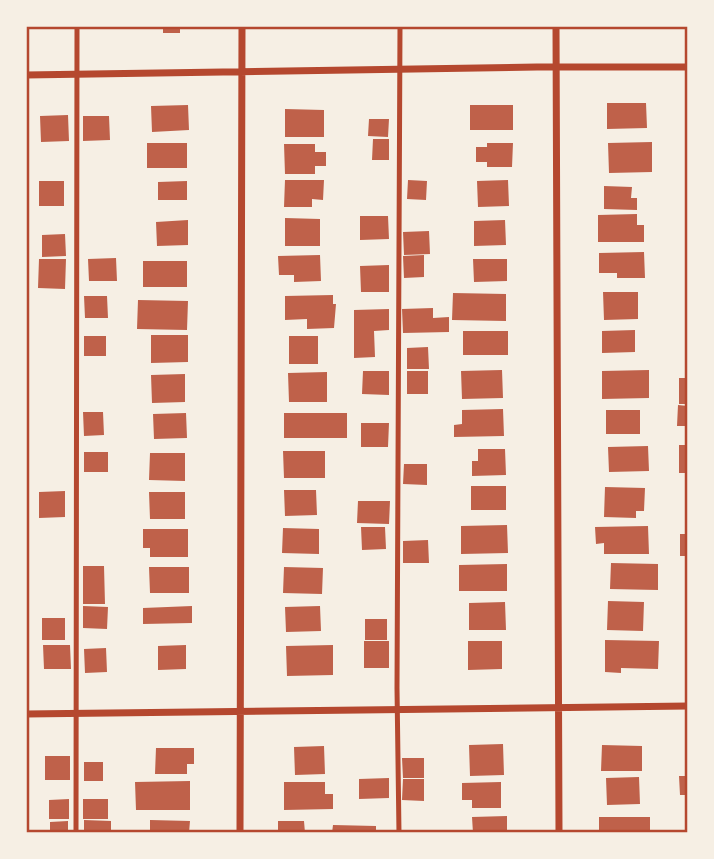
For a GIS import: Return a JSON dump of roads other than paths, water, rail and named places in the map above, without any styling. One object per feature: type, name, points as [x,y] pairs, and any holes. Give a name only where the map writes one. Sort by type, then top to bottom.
[{"type":"street","points":[[240,833],[242,26]]},
{"type":"street","points":[[556,26],[559,833]]},
{"type":"street","points":[[26,75],[556,66],[688,67]]},
{"type":"street","points":[[26,714],[688,706]]},
{"type":"lane","points":[[76,833],[77,26]]},
{"type":"lane","points":[[399,833],[397,710],[400,26]]}]
